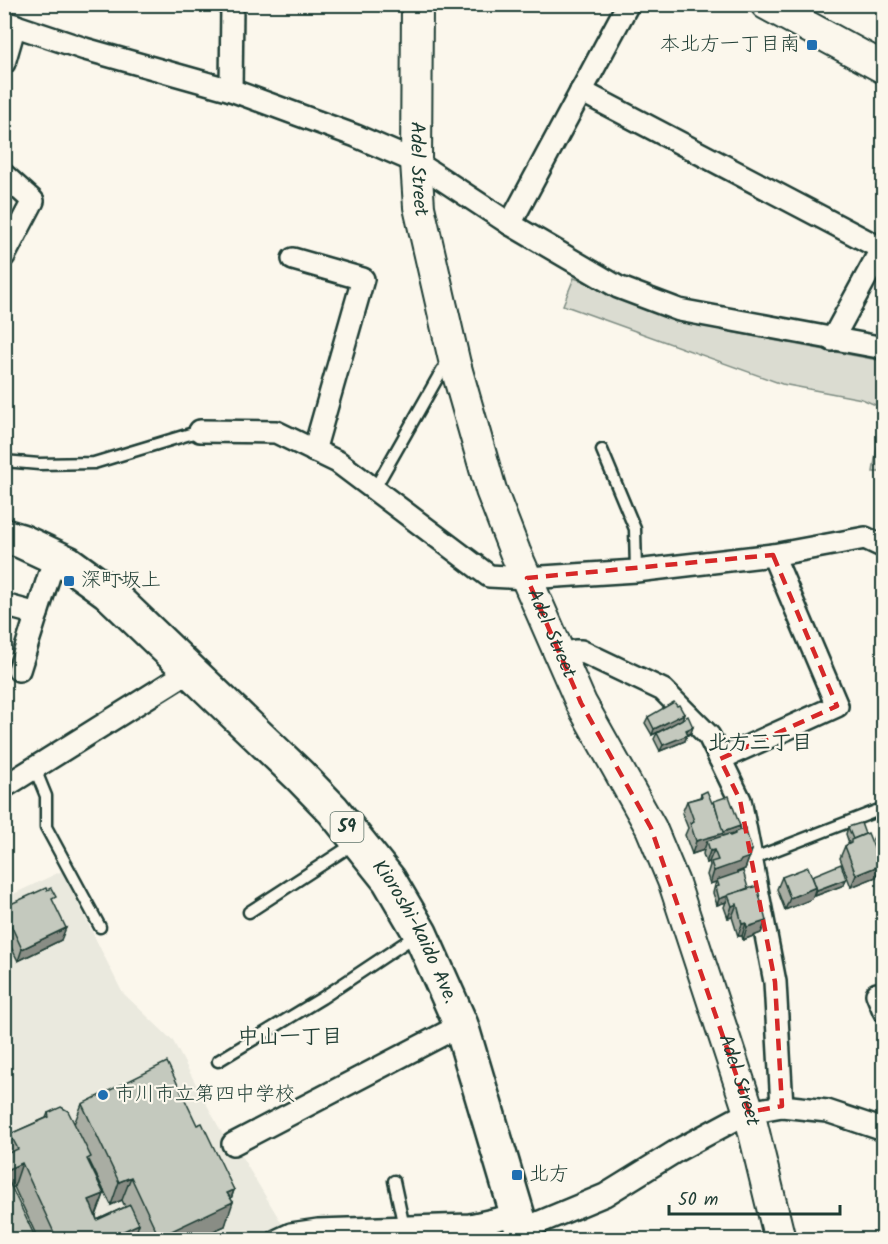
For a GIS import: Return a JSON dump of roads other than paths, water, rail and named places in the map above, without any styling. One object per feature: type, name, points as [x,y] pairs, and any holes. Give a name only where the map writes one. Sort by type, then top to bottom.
[{"type":"main road","name":"Kioroshi-kaido Ave.","points":[[4,536],[55,556],[108,592],[300,776],[333,810],[389,880],[407,909],[438,971],[461,1025],[521,1228]]},
{"type":"street","points":[[231,90],[232,4]]},
{"type":"street","name":"Adel Street","points":[[417,4],[416,162],[419,207],[455,364],[491,490],[581,703],[651,828],[674,883],[748,1112],[780,1239]]},
{"type":"street","points":[[510,224],[628,4]]},
{"type":"street","points":[[766,4],[884,68]]},
{"type":"street","points":[[4,63],[10,23],[85,49],[231,90],[356,136],[416,162],[510,224],[618,287],[679,310],[884,348]]},
{"type":"street","points":[[580,91],[883,248],[832,340]]},
{"type":"street","points":[[4,175],[33,201],[4,256]]},
{"type":"street","points":[[293,259],[363,279],[314,451]]},
{"type":"street","points":[[200,431],[276,432],[339,462],[489,576],[527,578],[636,571],[773,555],[865,538],[884,547]]},
{"type":"street","points":[[720,759],[837,706],[773,555]]},
{"type":"street","points":[[19,670],[55,556]]},
{"type":"street","points":[[4,604],[37,614]]},
{"type":"street","points":[[561,656],[580,651],[663,690],[709,736],[740,800],[752,859],[774,982],[782,1106]]},
{"type":"street","points":[[4,787],[191,670]]},
{"type":"street","points":[[232,1144],[461,1025]]},
{"type":"street","points":[[278,1239],[291,1234],[318,1230],[470,1225],[521,1228],[605,1195],[678,1150],[748,1112],[782,1106],[827,1111],[884,1130]]},
{"type":"lane","points":[[375,488],[442,370],[455,364]]},
{"type":"lane","points":[[4,461],[39,464],[94,463],[200,431]]},
{"type":"lane","points":[[602,450],[635,529],[636,571]]},
{"type":"lane","points":[[35,769],[46,796],[46,827],[100,927]]},
{"type":"lane","points":[[752,859],[884,808]]},
{"type":"lane","points":[[249,912],[358,841]]},
{"type":"lane","points":[[218,1061],[322,998],[409,940]]},
{"type":"lane","points":[[394,1181],[404,1227]]},
{"type":"place","name":"本北方一丁目南","points":[[812,45]]},
{"type":"place","name":"深町坂上","points":[[69,581]]},
{"type":"place","name":"市川市立第四中学校","points":[[103,1095]]},
{"type":"place","name":"北方","points":[[517,1175]]},
{"type":"district","name":"北方三丁目","points":[[760,743]]},
{"type":"district","name":"中山一丁目","points":[[290,1037]]}]
